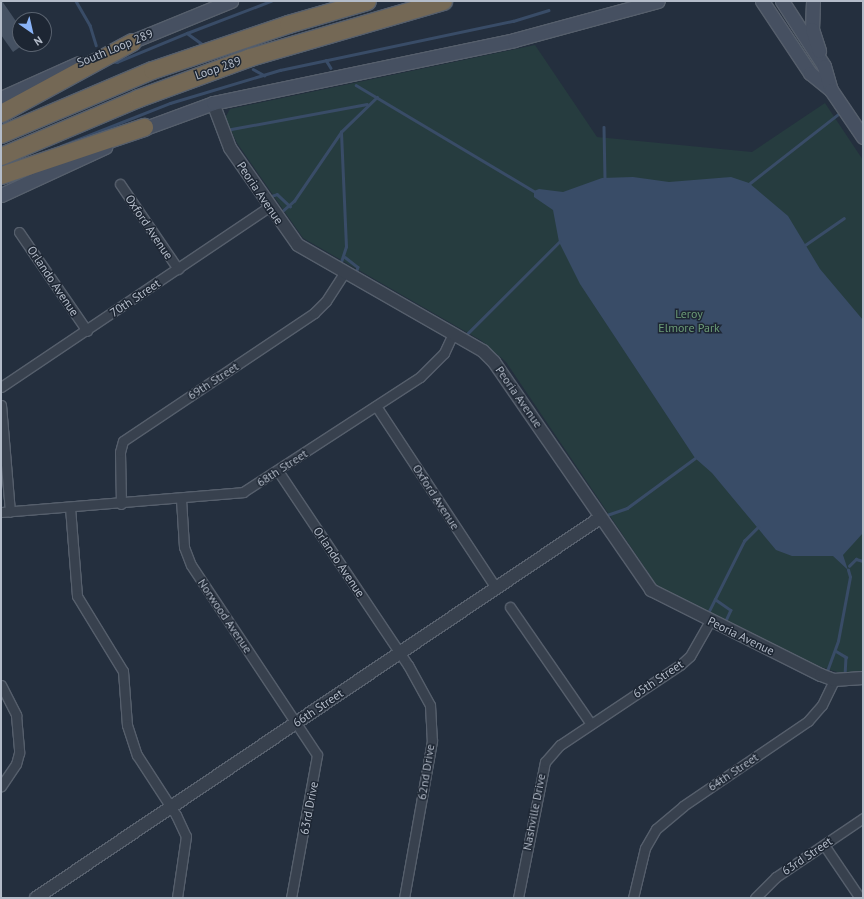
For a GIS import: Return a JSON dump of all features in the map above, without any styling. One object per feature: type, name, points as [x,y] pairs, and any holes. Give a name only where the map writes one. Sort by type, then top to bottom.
[{"type":"highway","name":"Loop 289","points":[[1,134],[152,70],[281,26],[367,1]]},
{"type":"highway","name":"Loop 289","points":[[1,156],[83,120],[220,68],[443,1]]},
{"type":"highway","points":[[1,113],[132,42]]},
{"type":"highway","points":[[1,175],[144,127]]},
{"type":"main road","name":"South Loop 289","points":[[1,98],[231,1]]},
{"type":"main road","points":[[1,195],[144,127],[213,103],[514,40],[658,1]]},
{"type":"main road","points":[[762,1],[810,73],[831,90],[863,137]]},
{"type":"main road","points":[[782,1],[824,66]]},
{"type":"main road","points":[[813,1],[812,29],[831,90]]},
{"type":"street","name":"Peoria Avenue","points":[[213,103],[230,148],[269,207],[298,245],[344,273],[483,351],[506,376],[644,584],[669,601],[710,622],[834,680]]},
{"type":"street","name":"Oxford Avenue","points":[[120,184],[178,269]]},
{"type":"street","name":"70th Street","points":[[1,387],[87,331],[269,207]]},
{"type":"street","name":"Orlando Avenue","points":[[19,232],[87,331]]},
{"type":"street","name":"69th Street","points":[[121,504],[120,452],[123,441],[314,313],[326,301],[344,273]]},
{"type":"street","name":"68th Street","points":[[5,512],[181,499],[243,492],[278,471],[431,369],[453,334]]},
{"type":"street","points":[[1,405],[5,512]]},
{"type":"street","name":"Oxford Avenue","points":[[376,406],[496,588]]},
{"type":"street","name":"Orlando Avenue","points":[[278,471],[400,652]]},
{"type":"street","name":"Norwood Avenue","points":[[181,499],[184,547],[191,565],[298,722]]},
{"type":"street","points":[[70,507],[77,596],[123,671],[132,744],[171,807],[186,836],[177,898]]},
{"type":"street","name":"66th Street","points":[[36,898],[600,518]]},
{"type":"street","points":[[510,607],[591,724]]},
{"type":"street","name":"65th Street","points":[[591,724],[690,656],[710,622]]},
{"type":"street","name":"62nd Drive","points":[[400,652],[425,695],[432,720],[430,752],[404,898]]},
{"type":"street","points":[[834,680],[863,678]]},
{"type":"street","name":"64th Street","points":[[633,898],[645,848],[656,829],[683,806],[808,721],[822,704],[834,680]]},
{"type":"street","points":[[1,686],[16,715],[19,752],[12,773],[1,786]]},
{"type":"street","name":"63rd Drive","points":[[291,898],[317,763],[313,746],[298,722]]},
{"type":"street","name":"Nashville Drive","points":[[518,898],[545,762],[560,745],[591,724]]},
{"type":"street","name":"63rd Street","points":[[754,898],[776,877],[863,818]]},
{"type":"street","points":[[824,845],[860,898]]},
{"type":"green space","name":"Leroy Elmore Park","points":[[535,45],[597,137],[752,152],[825,103],[863,160],[863,672],[837,672],[821,667],[658,587],[506,362],[482,341],[303,238],[237,143],[225,118],[230,109]]},
{"type":"water","points":[[633,177],[669,182],[731,177],[749,183],[788,216],[820,269],[863,320],[863,533],[843,555],[848,570],[833,556],[792,556],[776,550],[712,473],[695,458],[580,284],[559,242],[553,210],[534,197],[534,191],[539,189],[563,192],[602,178]]},
{"type":"building","points":[[2,1],[12,15],[12,51],[1,35]]},
{"type":"waterway","points":[[76,1],[90,25],[96,45]]},
{"type":"waterway","points":[[187,33],[271,1]]},
{"type":"waterway","points":[[61,146],[170,103],[280,70],[513,21],[548,10]]},
{"type":"waterway","points":[[109,61],[117,62],[187,33],[201,43]]},
{"type":"waterway","points":[[326,60],[331,68]]},
{"type":"waterway","points":[[253,69],[264,75]]},
{"type":"waterway","points":[[356,85],[534,191]]},
{"type":"waterway","points":[[279,214],[294,201],[341,132],[377,97]]},
{"type":"waterway","points":[[226,130],[367,104]]},
{"type":"waterway","points":[[750,183],[841,112]]},
{"type":"waterway","points":[[604,127],[605,178]]},
{"type":"waterway","points":[[340,265],[346,247],[341,132]]},
{"type":"waterway","points":[[268,197],[277,194],[290,206]]},
{"type":"waterway","points":[[805,245],[844,218]]},
{"type":"waterway","points":[[465,336],[559,242]]},
{"type":"waterway","points":[[345,257],[358,267],[356,274]]},
{"type":"waterway","points":[[604,516],[627,508],[695,458]]},
{"type":"waterway","points":[[707,615],[744,541],[758,527]]},
{"type":"waterway","points":[[849,566],[856,559],[863,561]]},
{"type":"waterway","points":[[826,674],[838,641],[850,577],[848,570]]},
{"type":"waterway","points":[[715,599],[731,610],[725,623]]},
{"type":"waterway","points":[[836,651],[846,657],[845,676]]}]
